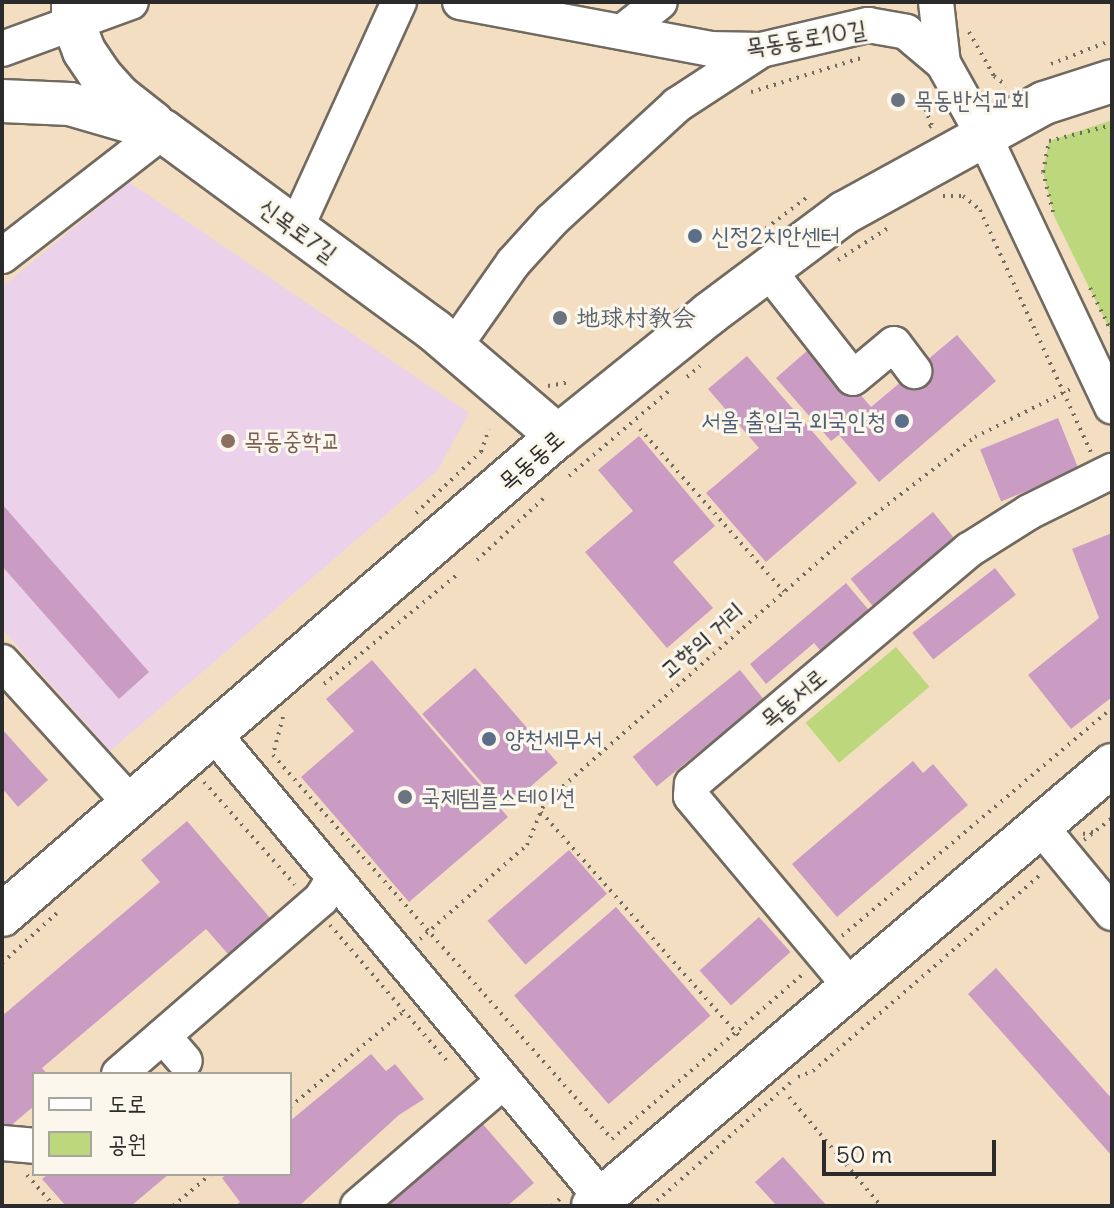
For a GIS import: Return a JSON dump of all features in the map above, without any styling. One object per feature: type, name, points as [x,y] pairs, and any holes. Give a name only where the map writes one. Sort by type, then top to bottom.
[{"type":"main road","points":[[73,12],[84,51],[100,75],[120,97],[163,131]]},
{"type":"main road","name":"목동동로","points":[[2,915],[558,436],[758,256],[985,138],[1044,103],[1112,81]]},
{"type":"main road","name":"신목로7길","points":[[2,101],[70,104],[163,131],[454,347],[558,436]]},
{"type":"main road","points":[[586,1200],[761,1063],[1112,765]]},
{"type":"street","points":[[2,49],[73,12],[131,2]]},
{"type":"street","points":[[296,228],[399,2]]},
{"type":"street","name":"목동동로10길","points":[[460,2],[710,49],[761,50],[866,41],[906,32],[936,77],[985,138],[1112,407]]},
{"type":"street","points":[[622,32],[660,2]]},
{"type":"street","points":[[866,41],[896,2]]},
{"type":"street","points":[[936,2],[936,77]]},
{"type":"street","points":[[454,347],[513,263],[552,220],[677,105],[761,50]]},
{"type":"street","points":[[2,256],[163,131]]},
{"type":"street","points":[[758,256],[853,378],[894,344],[914,371]]},
{"type":"street","name":"목동서로","points":[[851,987],[691,796],[692,784],[969,550],[1103,465]]},
{"type":"street","points":[[2,662],[131,804]]},
{"type":"street","points":[[213,733],[504,1081],[586,1200]]},
{"type":"street","points":[[1040,826],[1112,913]]},
{"type":"street","points":[[121,1072],[321,899],[334,878]]},
{"type":"street","points":[[163,1036],[185,1061]]},
{"type":"street","points":[[358,1206],[504,1081]]},
{"type":"street","points":[[2,1143],[30,1160]]},
{"type":"path","points":[[964,22],[994,76],[1014,91]]},
{"type":"path","points":[[744,94],[866,41]]},
{"type":"path","points":[[918,133],[932,125],[926,112],[936,77]]},
{"type":"path","points":[[1054,216],[1043,172],[1049,141],[1112,125]]},
{"type":"path","points":[[758,256],[811,195]]},
{"type":"path","points":[[939,196],[963,196],[980,210],[1065,392],[1103,465]]},
{"type":"path","points":[[825,269],[890,227]]},
{"type":"path","points":[[1086,281],[1112,333]]},
{"type":"path","points":[[543,387],[584,381]]},
{"type":"path","points":[[569,476],[669,391]]},
{"type":"path","name":"고향의 거리","points":[[399,956],[527,845],[545,802],[856,529],[975,437],[1065,392]]},
{"type":"path","points":[[640,429],[784,592]]},
{"type":"path","points":[[477,560],[546,496]]},
{"type":"path","points":[[323,685],[458,574]]},
{"type":"path","points":[[836,942],[1112,708]]},
{"type":"path","points":[[290,711],[283,717],[273,755],[612,1139],[814,965]]},
{"type":"path","points":[[541,812],[761,1063]]},
{"type":"path","points":[[292,1105],[428,990]]},
{"type":"path","points":[[789,1097],[881,1206]]},
{"type":"path","points":[[38,1176],[54,1206]]},
{"type":"path","points":[[173,1206],[209,1176]]},
{"type":"path","points":[[552,1206],[586,1200]]},
{"type":"shaded area","name":"목동중학교","points":[[129,182],[469,413],[438,470],[110,751],[2,629],[2,287]]},
{"type":"green space","points":[[1112,120],[1112,334],[1054,216],[1043,172],[1049,141]]},
{"type":"green space","points":[[896,647],[929,687],[839,763],[806,723]]},
{"type":"building","name":"서울 출입국 외국인청","points":[[957,335],[996,381],[879,482],[839,435],[831,441],[776,378],[816,343],[871,407]]},
{"type":"building","points":[[747,356],[857,483],[766,562],[706,493],[759,448],[708,389]]},
{"type":"building","points":[[1058,418],[1079,470],[1001,501],[980,449]]},
{"type":"building","points":[[639,436],[715,526],[673,562],[713,608],[667,648],[585,552],[633,511],[598,470]]},
{"type":"building","points":[[2,504],[149,672],[119,699],[2,566]]},
{"type":"building","points":[[933,512],[961,547],[879,614],[851,579]]},
{"type":"building","points":[[1112,533],[1112,697],[1071,729],[1028,675],[1099,618],[1072,549]]},
{"type":"building","points":[[995,568],[1016,595],[933,659],[912,633]]},
{"type":"building","points":[[846,583],[873,615],[825,656],[814,643],[766,684],[750,664]]},
{"type":"building","name":"국제템플스테이션","points":[[372,660],[508,817],[409,902],[301,777],[354,731],[326,699]]},
{"type":"building","name":"양천세무서","points":[[475,668],[558,763],[505,809],[422,714]]},
{"type":"building","points":[[740,670],[764,700],[657,786],[633,757]]},
{"type":"building","points":[[2,729],[48,780],[18,807],[2,788]]},
{"type":"building","points":[[913,761],[923,773],[933,764],[968,805],[837,917],[792,864]]},
{"type":"building","points":[[187,821],[270,918],[228,954],[206,929],[42,1068],[45,1072],[32,1072],[32,1108],[8,1128],[2,1122],[2,1016],[160,882],[141,860]]},
{"type":"building","points":[[569,850],[607,894],[526,965],[487,921]]},
{"type":"building","points":[[616,907],[710,1016],[609,1104],[514,996]]},
{"type":"building","points":[[759,917],[790,952],[731,1005],[700,971]]},
{"type":"building","points":[[996,968],[1112,1099],[1112,1156],[968,994]]},
{"type":"building","points":[[371,1054],[386,1071],[395,1064],[424,1099],[399,1115],[299,1206],[235,1206],[240,1202],[222,1178],[224,1176],[292,1176],[292,1119]]},
{"type":"building","points":[[481,1122],[534,1183],[507,1206],[393,1206],[389,1201]]},
{"type":"building","points":[[783,1157],[827,1206],[777,1206],[755,1182]]},
{"type":"building","points":[[46,1176],[167,1176],[131,1206],[66,1206],[42,1179]]},
{"type":"place","name":"목동반석교회","points":[[898,100]]},
{"type":"place","name":"신정2치안센터","points":[[695,236]]},
{"type":"place","name":"地球村教会","points":[[560,318]]},
{"type":"place","name":"서울 출입국 외국인청","points":[[902,421]]},
{"type":"place","name":"목동중학교","points":[[228,441]]},
{"type":"place","name":"양천세무서","points":[[489,739]]},
{"type":"place","name":"국제템플스테이션","points":[[405,797]]}]
